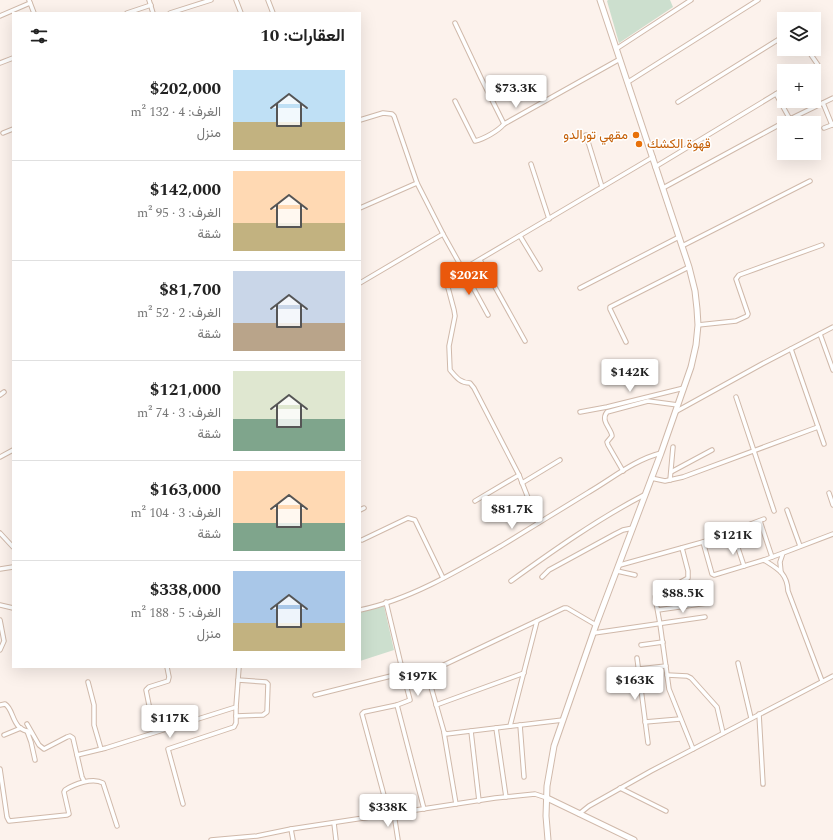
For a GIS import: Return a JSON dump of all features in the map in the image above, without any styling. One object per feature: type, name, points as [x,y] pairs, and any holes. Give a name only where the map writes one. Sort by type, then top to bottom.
[{"type":"main road","points":[[548,840],[547,798],[549,772],[554,746],[596,624],[620,565],[644,494],[676,412],[696,345],[698,325],[695,292],[689,268],[600,0]]},
{"type":"main road","points":[[547,798],[634,840]]},
{"type":"street","points":[[149,0],[153,12]]},
{"type":"street","points":[[173,12],[211,0]]},
{"type":"street","points":[[236,0],[241,12]]},
{"type":"street","points":[[268,0],[273,12]]},
{"type":"street","points":[[616,49],[691,0]]},
{"type":"street","points":[[628,82],[758,0]]},
{"type":"street","points":[[0,16],[30,1],[34,12]]},
{"type":"street","points":[[130,12],[150,5]]},
{"type":"street","points":[[455,23],[480,78],[504,124]]},
{"type":"street","points":[[678,102],[777,40]]},
{"type":"street","points":[[0,63],[12,58]]},
{"type":"street","points":[[455,101],[475,141],[479,140],[497,130],[504,124],[620,59]]},
{"type":"street","points":[[655,167],[776,94],[788,116]]},
{"type":"street","points":[[796,116],[833,98]]},
{"type":"street","points":[[823,103],[832,124],[824,128]]},
{"type":"street","points":[[361,120],[383,113],[392,114],[396,119],[417,183],[443,234],[488,315]]},
{"type":"street","points":[[663,188],[777,126]]},
{"type":"street","points":[[3,133],[12,129]]},
{"type":"street","points":[[586,135],[602,187]]},
{"type":"street","points":[[538,523],[519,474],[474,388],[470,383],[459,381],[450,370],[450,337],[455,316],[446,276],[455,270],[463,269],[480,260],[652,157]]},
{"type":"street","points":[[531,164],[549,219]]},
{"type":"street","points":[[682,246],[810,181]]},
{"type":"street","points":[[361,208],[417,183]]},
{"type":"street","points":[[361,282],[443,234]]},
{"type":"street","points":[[520,236],[540,269]]},
{"type":"street","points":[[580,288],[679,237]]},
{"type":"street","points":[[698,325],[736,320],[747,316],[748,314],[736,279],[739,275],[822,245]]},
{"type":"street","points":[[480,260],[525,341]]},
{"type":"street","points":[[626,342],[610,309],[610,306],[689,268]]},
{"type":"street","points":[[676,412],[833,327]]},
{"type":"street","points":[[820,334],[833,370]]},
{"type":"street","points":[[792,349],[824,444]]},
{"type":"street","points":[[580,412],[684,388]]},
{"type":"street","points":[[0,395],[4,392]]},
{"type":"street","points":[[736,397],[774,511]]},
{"type":"street","points":[[623,471],[607,442],[612,436],[604,420],[604,415],[607,412],[648,402],[678,405]]},
{"type":"street","points":[[651,478],[670,480],[695,473],[818,427]]},
{"type":"street","points":[[670,480],[673,447]]},
{"type":"street","points":[[0,456],[12,450]]},
{"type":"street","points":[[671,472],[712,450]]},
{"type":"street","points":[[361,610],[386,602],[443,578],[473,562],[641,460],[661,453]]},
{"type":"street","points":[[522,483],[560,460]]},
{"type":"street","points":[[475,501],[519,474]]},
{"type":"street","points":[[829,493],[833,504]]},
{"type":"street","points":[[511,581],[550,552],[622,506],[644,494]]},
{"type":"street","points":[[788,510],[800,546]]},
{"type":"street","points":[[362,540],[408,518],[412,518],[415,520],[443,578]]},
{"type":"street","points":[[620,565],[703,542],[764,519]]},
{"type":"street","points":[[760,520],[772,557]]},
{"type":"street","points":[[542,577],[549,570],[623,530],[633,528]]},
{"type":"street","points":[[0,532],[12,546]]},
{"type":"street","points":[[703,542],[712,574],[716,575],[764,560],[833,534]]},
{"type":"street","points":[[736,542],[744,566]]},
{"type":"street","points":[[657,586],[679,583],[688,578],[682,548]]},
{"type":"street","points":[[781,572],[780,562],[783,553]]},
{"type":"street","points":[[764,560],[781,572],[785,577],[788,591],[822,681]]},
{"type":"street","points":[[0,569],[12,567]]},
{"type":"street","points":[[617,571],[635,576]]},
{"type":"street","points":[[655,597],[670,693],[693,749]]},
{"type":"street","points":[[386,602],[410,700],[397,705],[364,712],[362,714],[392,814],[398,840]]},
{"type":"street","points":[[658,610],[707,603]]},
{"type":"street","points":[[0,605],[12,608]]},
{"type":"street","points":[[406,683],[566,608],[596,624]]},
{"type":"street","points":[[594,633],[705,617]]},
{"type":"street","points":[[0,620],[4,641],[0,650]]},
{"type":"street","points":[[510,726],[538,621]]},
{"type":"street","points":[[641,645],[662,642]]},
{"type":"street","points":[[637,658],[648,743]]},
{"type":"street","points":[[738,663],[751,718]]},
{"type":"street","points":[[639,670],[666,666]]},
{"type":"street","points":[[149,705],[146,690],[149,687],[168,681],[169,677],[167,668]]},
{"type":"street","points":[[183,804],[168,750],[169,748],[234,727],[236,723],[239,668]]},
{"type":"street","points":[[315,695],[403,673]]},
{"type":"street","points":[[427,673],[444,732],[456,804]]},
{"type":"street","points":[[436,705],[524,673]]},
{"type":"street","points":[[667,675],[687,676],[691,678],[717,707],[723,733]]},
{"type":"street","points":[[579,814],[620,788],[833,676]]},
{"type":"street","points":[[236,716],[262,715],[266,712],[268,684],[266,682],[238,680]]},
{"type":"street","points":[[88,682],[94,705],[94,725],[102,749]]},
{"type":"street","points":[[0,705],[5,704],[8,706],[14,721],[21,728],[32,734]]},
{"type":"street","points":[[397,705],[424,809]]},
{"type":"street","points":[[77,755],[102,749],[236,707]]},
{"type":"street","points":[[759,714],[763,784]]},
{"type":"street","points":[[645,722],[680,719]]},
{"type":"street","points":[[444,732],[445,734],[448,734],[563,720]]},
{"type":"street","points":[[27,724],[40,747],[44,749],[72,736],[84,781]]},
{"type":"street","points":[[520,725],[524,777]]},
{"type":"street","points":[[4,735],[21,728]]},
{"type":"street","points":[[496,728],[506,797]]},
{"type":"street","points":[[27,731],[35,760]]},
{"type":"street","points":[[471,731],[479,801]]},
{"type":"street","points":[[0,768],[7,817],[9,821],[67,815],[69,814],[64,791],[84,781],[98,781],[103,783],[117,826]]},
{"type":"street","points":[[620,788],[666,811]]},
{"type":"street","points":[[211,840],[257,836],[291,829],[506,797],[535,794],[547,798]]},
{"type":"street","points":[[334,823],[336,840]]},
{"type":"street","points":[[291,829],[292,840]]},
{"type":"green space","points":[[670,0],[673,7],[619,43],[607,1]]},
{"type":"green space","points":[[384,606],[394,650],[361,661],[361,612]]},
{"type":"place","name":"مقهي تورالدو","points":[[636,135]]},
{"type":"place","name":"قهوة الكشك","points":[[639,144]]}]
